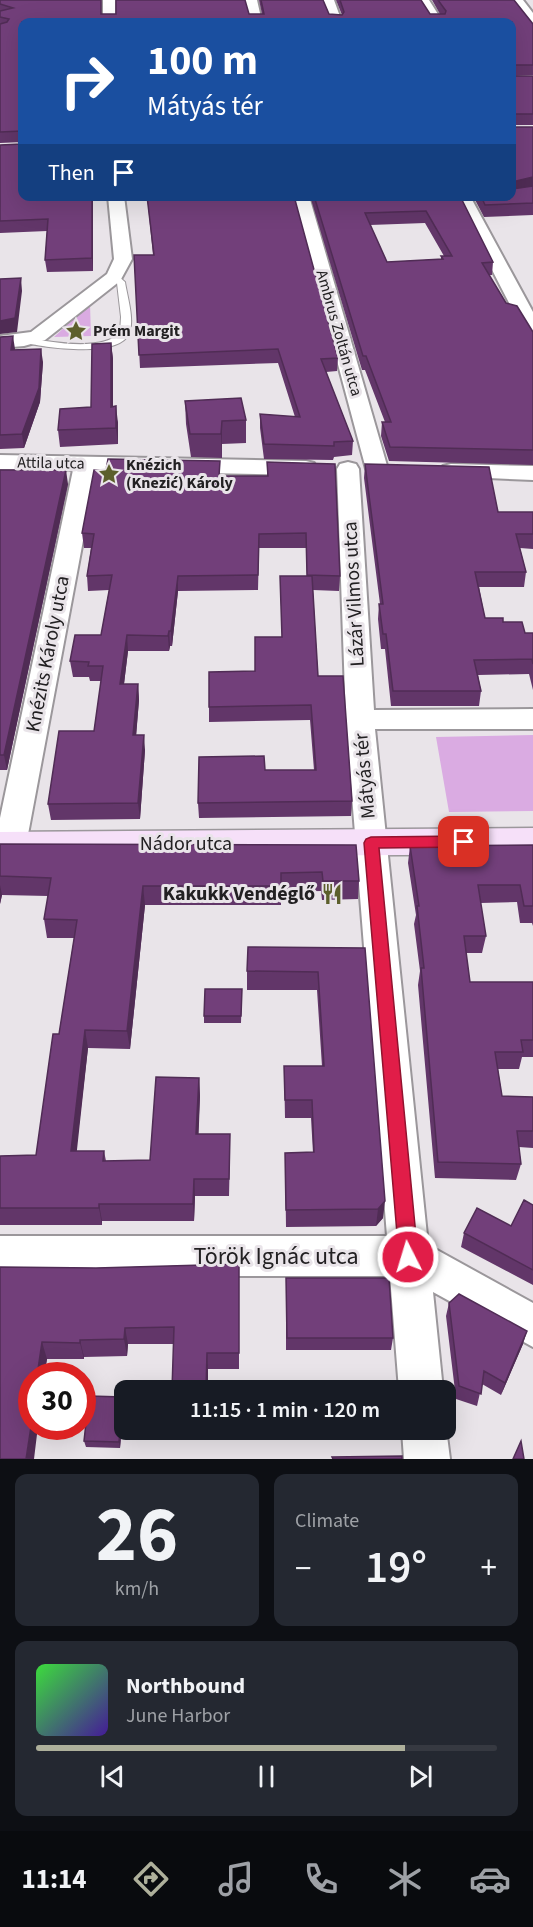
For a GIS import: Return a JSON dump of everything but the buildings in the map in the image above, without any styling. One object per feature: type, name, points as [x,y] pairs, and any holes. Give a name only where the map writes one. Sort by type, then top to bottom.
[{"type":"street","points":[[109,0],[109,18]]},
{"type":"street","points":[[250,0],[255,18]]},
{"type":"street","points":[[327,0],[334,18]]},
{"type":"street","points":[[423,0],[434,18]]},
{"type":"street","points":[[517,0],[533,21]]},
{"type":"street","points":[[0,342],[38,336],[114,277],[123,259],[117,201]]},
{"type":"street","name":"Ambrus Zoltán utca","points":[[303,201],[388,470]]},
{"type":"street","points":[[465,201],[533,330]]},
{"type":"street","name":"Attila utca","points":[[0,462],[388,470]]},
{"type":"street","name":"Knézits Károly utca","points":[[5,845],[86,463]]},
{"type":"street","name":"Lázár Vilmos utca","points":[[348,469],[360,720]]},
{"type":"street","points":[[433,471],[533,473]]},
{"type":"street","name":"Mátyás tér","points":[[533,719],[360,720],[371,843],[533,841]]},
{"type":"street","points":[[371,843],[420,1380]]},
{"type":"street","name":"Nádor utca","points":[[5,845],[371,843]]},
{"type":"street","name":"Török Ignác utca","points":[[0,1256],[408,1257],[533,1326]]},
{"type":"street","points":[[425,1440],[427,1459]]},
{"type":"lane","points":[[24,340],[49,346],[104,345],[121,339],[126,332],[121,282],[114,277]]},
{"type":"shaded area","points":[[90,304],[91,336],[54,337]]},
{"type":"shaded area","points":[[533,735],[533,811],[449,812],[436,737]]},
{"type":"place","name":"Prém Margit","points":[[76,331]]},
{"type":"place","name":"Knézich (Knezić) Károly","points":[[109,474]]},
{"type":"place","name":"Kakukk Vendéglő","points":[[332,894]]},
{"type":"route","points":[[408,1257],[371,843],[464,842]]}]
